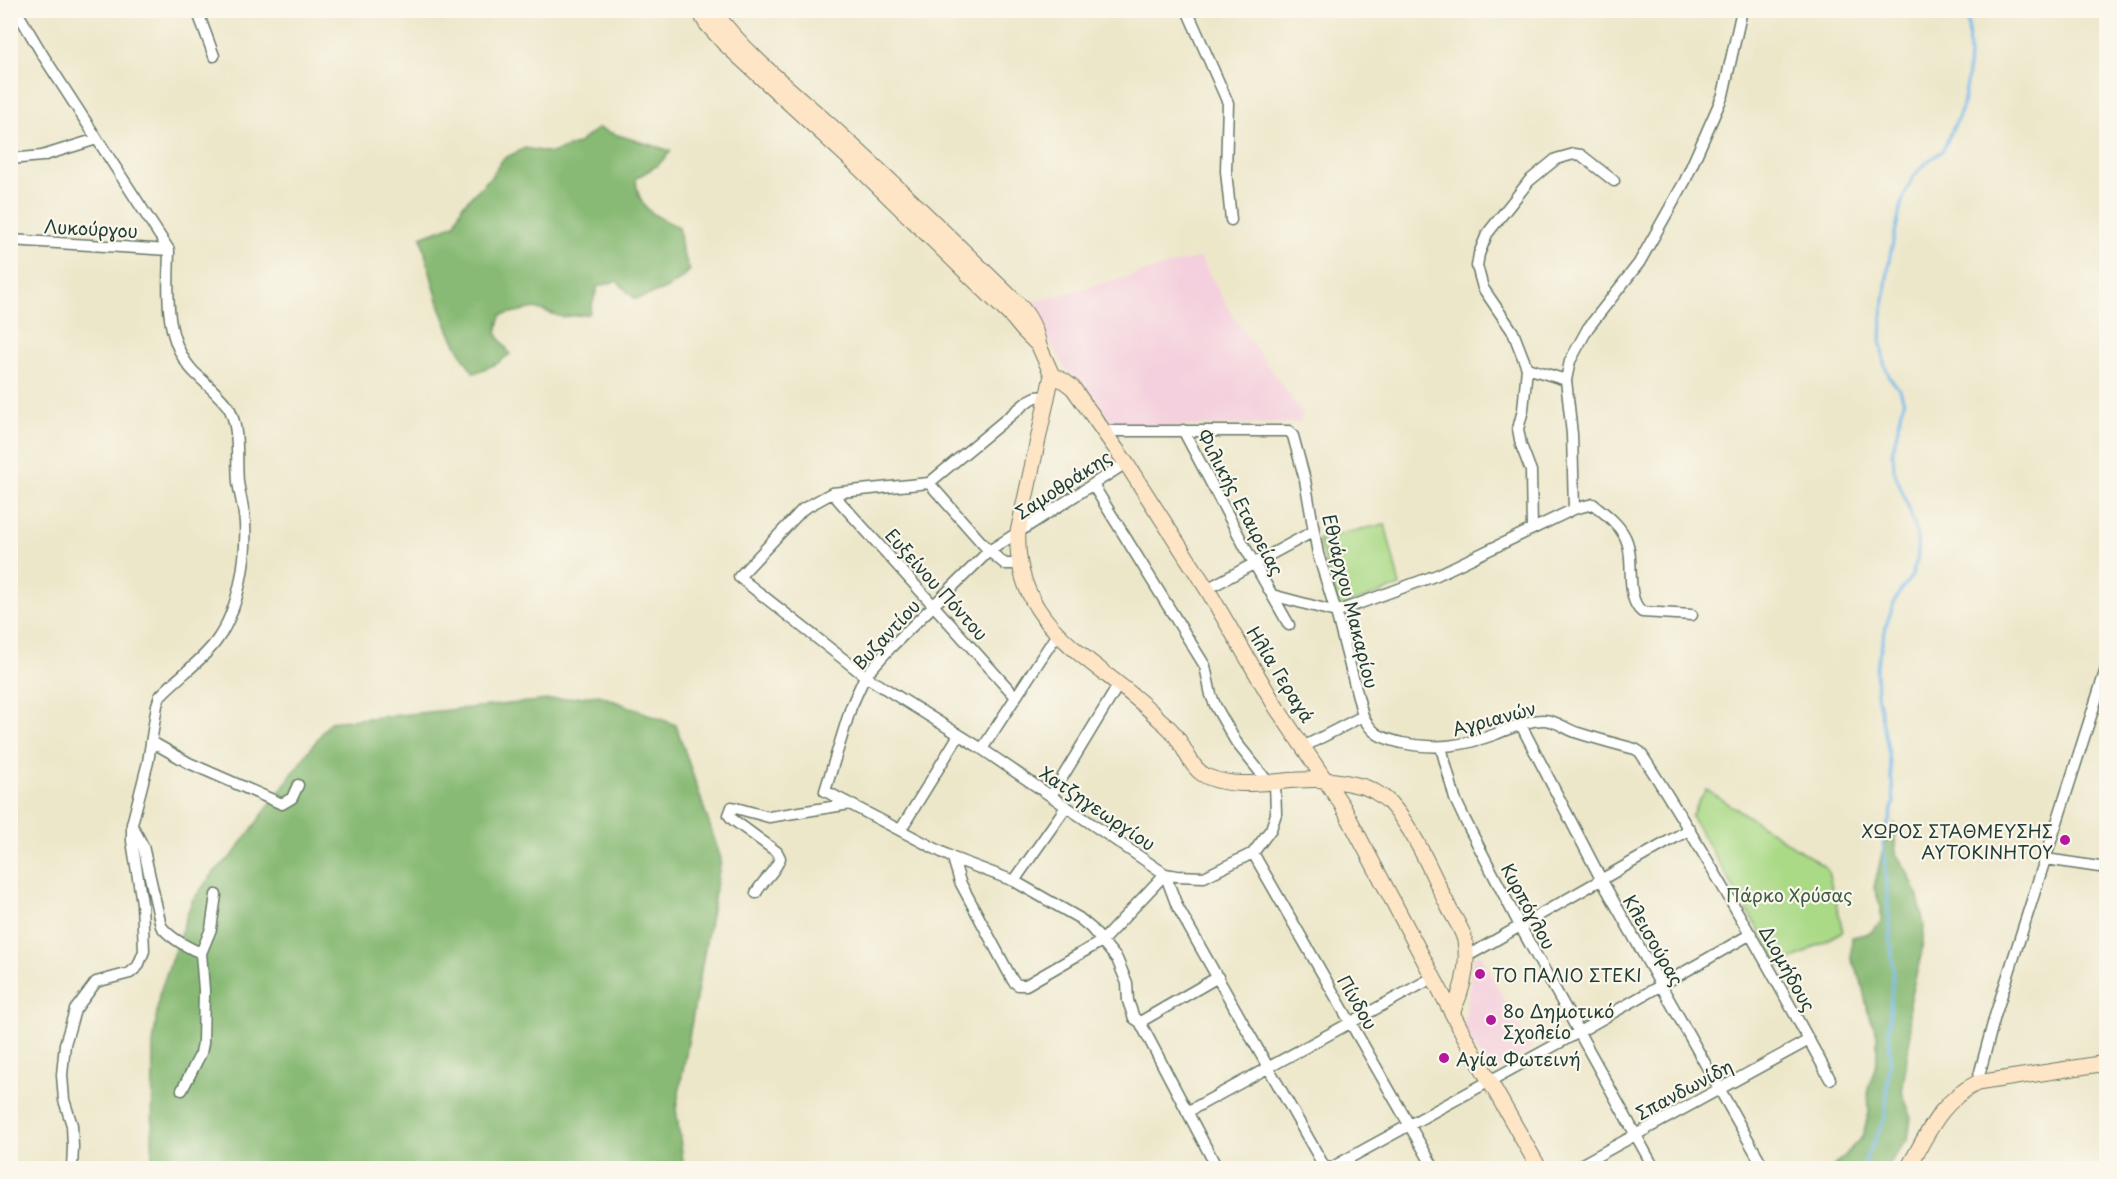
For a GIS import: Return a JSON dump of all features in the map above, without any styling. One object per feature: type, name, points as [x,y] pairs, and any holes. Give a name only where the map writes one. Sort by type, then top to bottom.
[{"type":"street","points":[[16,10],[169,250],[169,317],[175,343],[190,368],[229,408],[233,422],[246,551],[237,596],[217,641],[160,696],[152,742],[132,824],[132,841],[142,903],[144,951],[138,966],[130,974],[96,982],[75,1010],[65,1044],[62,1075],[64,1100],[72,1125],[72,1168]]},
{"type":"street","points":[[197,10],[214,56]]},
{"type":"street","points":[[699,10],[706,23],[724,43],[852,161],[1039,346]]},
{"type":"street","points":[[713,10],[726,28],[752,54],[860,152],[1027,313],[1052,375],[1018,532],[1020,564],[1024,582],[1031,596],[1056,634],[1149,709],[1175,735],[1200,773],[1224,781],[1325,780],[1364,786],[1387,800],[1408,829],[1465,938],[1464,983],[1453,1011]]},
{"type":"street","points":[[1187,10],[1228,103],[1226,171],[1231,220]]},
{"type":"street","points":[[1574,509],[1574,476],[1566,380],[1570,361],[1588,328],[1639,262],[1685,181],[1723,95],[1742,10]]},
{"type":"street","points":[[10,159],[42,156],[97,140]]},
{"type":"street","points":[[1532,529],[1531,471],[1521,445],[1518,429],[1527,368],[1513,332],[1483,288],[1479,277],[1477,266],[1482,243],[1529,181],[1556,159],[1574,154],[1581,155],[1614,181]]},
{"type":"street","name":"Λυκούργου","points":[[10,240],[169,250]]},
{"type":"street","points":[[1527,368],[1566,380]]},
{"type":"street","name":"Ηλία Γεραγά","points":[[1052,375],[1073,388],[1126,463],[1207,589],[1276,707],[1342,805],[1539,1168]]},
{"type":"street","points":[[832,493],[929,483],[1028,400],[1046,396]]},
{"type":"street","name":"Φιλικής Εταιρείας","points":[[1183,430],[1272,595],[1336,612]]},
{"type":"street","name":"Εθνάρχου Μακαρίου","points":[[1103,431],[1288,431],[1293,436],[1305,480],[1318,554],[1364,716]]},
{"type":"street","name":"Σαμοθράκης","points":[[1018,532],[1126,463]]},
{"type":"street","points":[[929,483],[989,551],[1005,564],[1020,564]]},
{"type":"street","points":[[953,858],[960,882],[1009,975],[1017,985],[1026,985],[1102,941],[1165,874],[1204,878],[1253,853],[1271,830],[1276,814],[1272,782],[1236,742],[1211,695],[1205,666],[1094,485]]},
{"type":"street","name":"Χατζηγεωργίου","points":[[832,493],[803,508],[739,577],[865,676],[982,749],[1165,874],[1178,906],[1325,1168]]},
{"type":"street","name":"Ευξείνου Πόντου","points":[[832,493],[1016,697]]},
{"type":"street","points":[[1336,612],[1437,575],[1574,509],[1593,504],[1608,516],[1625,536],[1631,569],[1633,601],[1636,607],[1642,612],[1692,615]]},
{"type":"street","points":[[1207,589],[1314,531]]},
{"type":"street","name":"Βυζαντίου","points":[[850,804],[825,791],[851,707],[865,676],[989,551],[1018,532]]},
{"type":"street","points":[[1272,595],[1289,625]]},
{"type":"street","points":[[982,749],[1056,634]]},
{"type":"street","points":[[1977,1083],[1995,1016],[2106,672]]},
{"type":"street","points":[[1051,796],[1119,684]]},
{"type":"street","points":[[1303,747],[1364,716]]},
{"type":"street","name":"Αγριανών","points":[[1364,716],[1368,727],[1375,734],[1385,739],[1416,745],[1441,747],[1476,741],[1521,725],[1548,720],[1578,733],[1640,752]]},
{"type":"street","name":"Κλεισούρας","points":[[1521,725],[1601,879],[1764,1168]]},
{"type":"street","points":[[901,830],[959,735]]},
{"type":"street","points":[[152,742],[189,763],[282,804],[292,798],[298,784]]},
{"type":"street","name":"Κυρπόγλου","points":[[1441,747],[1455,799],[1520,926],[1654,1168]]},
{"type":"street","name":"Διομήδους","points":[[1640,752],[1690,829],[1830,1079]]},
{"type":"street","points":[[756,893],[763,881],[776,868],[780,858],[777,852],[732,819],[729,815],[732,807],[769,817],[850,804],[953,858],[1014,881],[1079,918],[1092,928],[1117,959],[1127,983],[1128,1001],[1134,1017],[1140,1022],[1217,1168]]},
{"type":"street","points":[[1014,881],[1066,807]]},
{"type":"street","points":[[132,824],[142,846],[161,926],[187,947],[201,953]]},
{"type":"street","points":[[1466,953],[1473,953],[1690,829]]},
{"type":"street","name":"Πίνδου","points":[[1253,853],[1434,1168]]},
{"type":"street","points":[[2046,859],[2106,868]]},
{"type":"street","points":[[182,1090],[201,1053],[203,1043],[204,990],[201,953],[211,929],[216,895]]},
{"type":"street","points":[[1331,1168],[1579,1032],[1750,934]]},
{"type":"street","points":[[1140,1022],[1218,977]]},
{"type":"street","points":[[1187,1112],[1434,977]]},
{"type":"street","name":"Σπανδωνίδη","points":[[1575,1168],[1809,1040]]},
{"type":"street","points":[[1908,1168],[1940,1112],[1949,1101],[1977,1083],[2106,1063]]},
{"type":"shaded area","points":[[1200,257],[1233,317],[1303,414],[1299,423],[1107,428],[1067,371],[1026,304]]},
{"type":"shaded area","name":"8ο Δημοτικό Σχολείο","points":[[1480,955],[1532,1049],[1490,1074],[1464,1028],[1474,956]]},
{"type":"green space","points":[[598,128],[671,151],[658,165],[636,178],[637,189],[648,210],[679,227],[682,251],[690,270],[665,289],[635,299],[617,281],[598,286],[589,314],[562,317],[535,308],[501,315],[496,333],[510,354],[496,364],[474,373],[447,325],[435,291],[421,237],[455,224],[462,206],[491,177],[503,159],[525,148],[551,153],[577,144]]},
{"type":"green space","points":[[1385,524],[1400,586],[1339,607],[1318,539]]},
{"type":"green space","points":[[599,695],[676,725],[721,859],[676,1109],[684,1168],[152,1168],[153,1045],[159,995],[192,901],[215,871],[233,855],[330,722]]},
{"type":"green space","name":"Πάρκο Χρύσας","points":[[1706,789],[1827,868],[1843,931],[1780,966],[1691,816]]},
{"type":"green space","points":[[1894,824],[1896,854],[1907,871],[1918,896],[1924,926],[1922,952],[1909,1003],[1910,1037],[1902,1092],[1911,1116],[1908,1139],[1885,1168],[1832,1168],[1862,1137],[1869,1113],[1868,1088],[1877,1062],[1877,1034],[1868,1012],[1861,980],[1851,959],[1852,937],[1870,933],[1881,922],[1881,907],[1874,888],[1885,841]]},
{"type":"waterway","points":[[1862,1168],[1885,1117],[1893,969],[1883,843],[1894,802],[1889,754],[1877,694],[1876,669],[1888,619],[1897,596],[1911,577],[1918,557],[1917,537],[1912,517],[1894,470],[1893,449],[1904,402],[1900,390],[1890,378],[1884,363],[1881,344],[1882,316],[1890,255],[1902,202],[1912,178],[1943,150],[1962,109],[1969,57],[1968,10]]},
{"type":"place","name":"ΧΩΡΟΣ ΣΤΑΘΜΕΥΣΗΣ ΑΥΤΟΚΙΝΗΤΟΥ","points":[[2065,840]]},
{"type":"place","name":"ΤΟ ΠΑΛΙΟ ΣΤΕΚΙ","points":[[1480,974]]},
{"type":"place","name":"8ο Δημοτικό Σχολείο","points":[[1491,1020]]},
{"type":"place","name":"Αγία Φωτεινή","points":[[1444,1058]]}]
